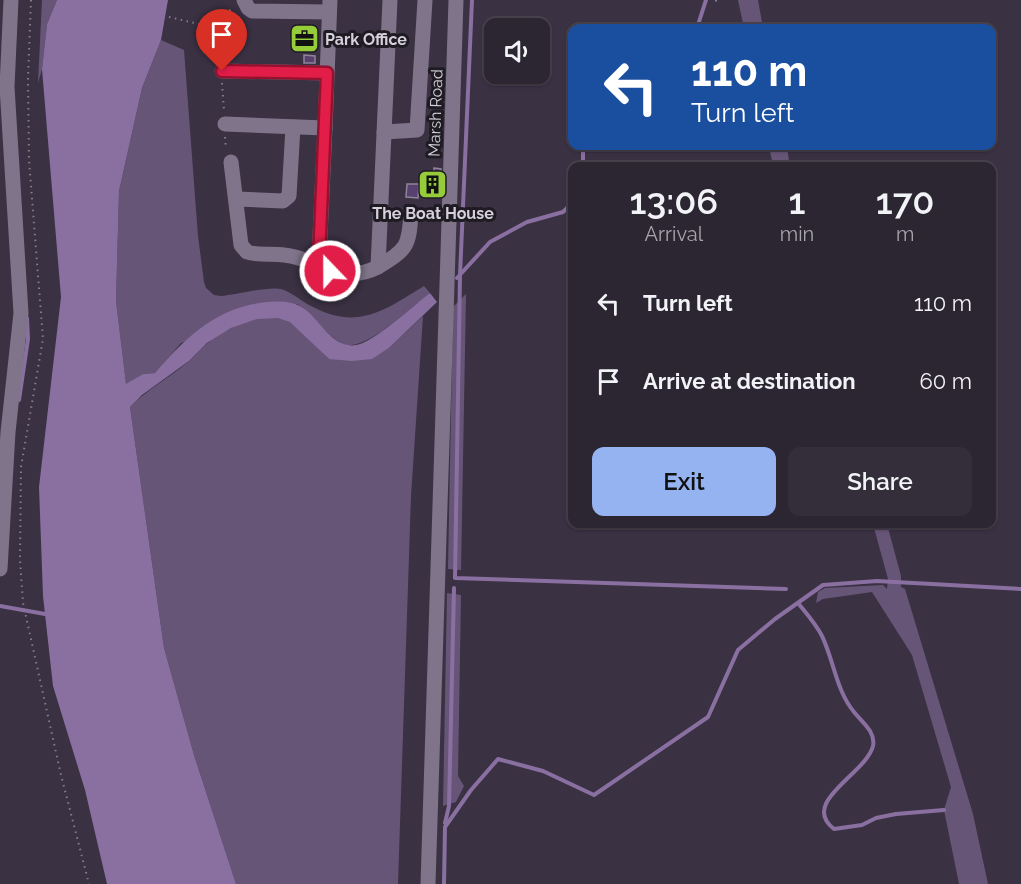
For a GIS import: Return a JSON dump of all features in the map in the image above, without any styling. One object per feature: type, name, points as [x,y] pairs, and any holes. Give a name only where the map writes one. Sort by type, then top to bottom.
[{"type":"street","points":[[0,569],[10,405],[21,313],[7,87],[11,0]]},
{"type":"street","points":[[378,267],[390,0]]},
{"type":"street","points":[[384,132],[417,130],[425,0]]},
{"type":"street","name":"Marsh Road","points":[[428,884],[456,0]]},
{"type":"street","points":[[248,5],[329,6],[319,258],[324,267]]},
{"type":"street","points":[[222,71],[327,73]]},
{"type":"street","points":[[225,124],[325,128]]},
{"type":"street","points":[[236,199],[283,201],[289,196],[292,127]]},
{"type":"street","points":[[231,162],[243,250],[251,254],[283,254],[307,259],[339,274],[351,275],[368,272],[405,248],[410,233],[411,213]]},
{"type":"path","points":[[169,17],[224,30],[228,10],[248,5]]},
{"type":"path","points":[[23,604],[61,775],[89,884]]},
{"type":"shaded area","points":[[42,0],[57,0],[47,24],[42,69],[38,83]]},
{"type":"shaded area","points":[[57,0],[168,0],[161,40],[142,88],[119,191],[116,301],[126,384],[143,374],[155,373],[191,336],[218,317],[249,305],[288,302],[297,305],[312,315],[334,339],[348,345],[356,345],[372,338],[430,293],[437,302],[390,347],[372,359],[352,361],[329,359],[290,322],[278,318],[257,319],[231,328],[207,343],[189,361],[142,395],[130,407],[164,648],[194,755],[236,884],[107,884],[85,790],[53,686],[43,596],[39,487],[61,297],[42,69],[47,24]]},
{"type":"shaded area","points":[[738,0],[758,0],[762,24],[743,24]]},
{"type":"shaded area","points":[[161,40],[184,50],[198,236],[206,288],[214,295],[221,296],[281,289],[313,307],[344,317],[372,314],[424,286],[430,293],[388,327],[363,342],[352,345],[343,344],[337,340],[297,304],[181,343],[155,373],[143,374],[126,385],[116,301],[119,191],[142,88]]},
{"type":"shaded area","points":[[770,150],[788,150],[789,161],[772,162]]},
{"type":"shaded area","points":[[466,294],[461,570],[448,569],[453,307]]},
{"type":"shaded area","points":[[423,316],[411,496],[398,884],[236,884],[194,755],[164,648],[130,407],[216,337],[257,318],[279,318],[289,321],[329,359],[390,347]]},
{"type":"shaded area","points":[[874,528],[888,528],[901,576],[901,587],[905,589],[973,814],[988,884],[959,884],[944,810],[951,787],[912,655],[872,592],[823,599],[816,603],[818,592],[825,588],[883,585],[887,589],[888,579]]},
{"type":"shaded area","points":[[447,593],[461,595],[458,776],[464,786],[456,802],[443,806]]},
{"type":"building","name":"Park Office","points":[[301,29],[314,43],[307,49],[294,35]]},
{"type":"building","points":[[304,55],[315,56],[315,63],[304,63]]},
{"type":"building","name":"The Boat House","points":[[434,168],[441,169],[440,193],[423,193],[424,177],[434,178]]},
{"type":"building","points":[[407,184],[419,184],[418,198],[406,197]]},
{"type":"waterway","points":[[472,0],[460,275],[455,578],[786,589]]},
{"type":"waterway","points":[[698,24],[706,0]]},
{"type":"waterway","points":[[583,150],[583,162]]},
{"type":"waterway","points":[[457,278],[490,242],[527,222],[563,212],[568,207]]},
{"type":"waterway","points":[[19,400],[28,339],[27,318]]},
{"type":"waterway","points":[[444,884],[445,827],[471,790],[498,759],[543,771],[594,795],[708,717],[738,650],[775,619],[823,585],[877,581],[1021,589]]},
{"type":"waterway","points":[[445,823],[449,806],[454,588]]},
{"type":"waterway","points":[[798,603],[820,632],[843,694],[870,732],[873,741],[868,756],[829,798],[824,809],[825,819],[834,829],[862,825],[876,818],[896,814],[944,810]]},
{"type":"waterway","points":[[0,606],[45,614]]},
{"type":"place","name":"Park Office","points":[[304,39]]},
{"type":"place","name":"The Boat House","points":[[433,185]]},
{"type":"route","points":[[222,71],[327,73],[319,258],[324,267],[330,271]]}]
